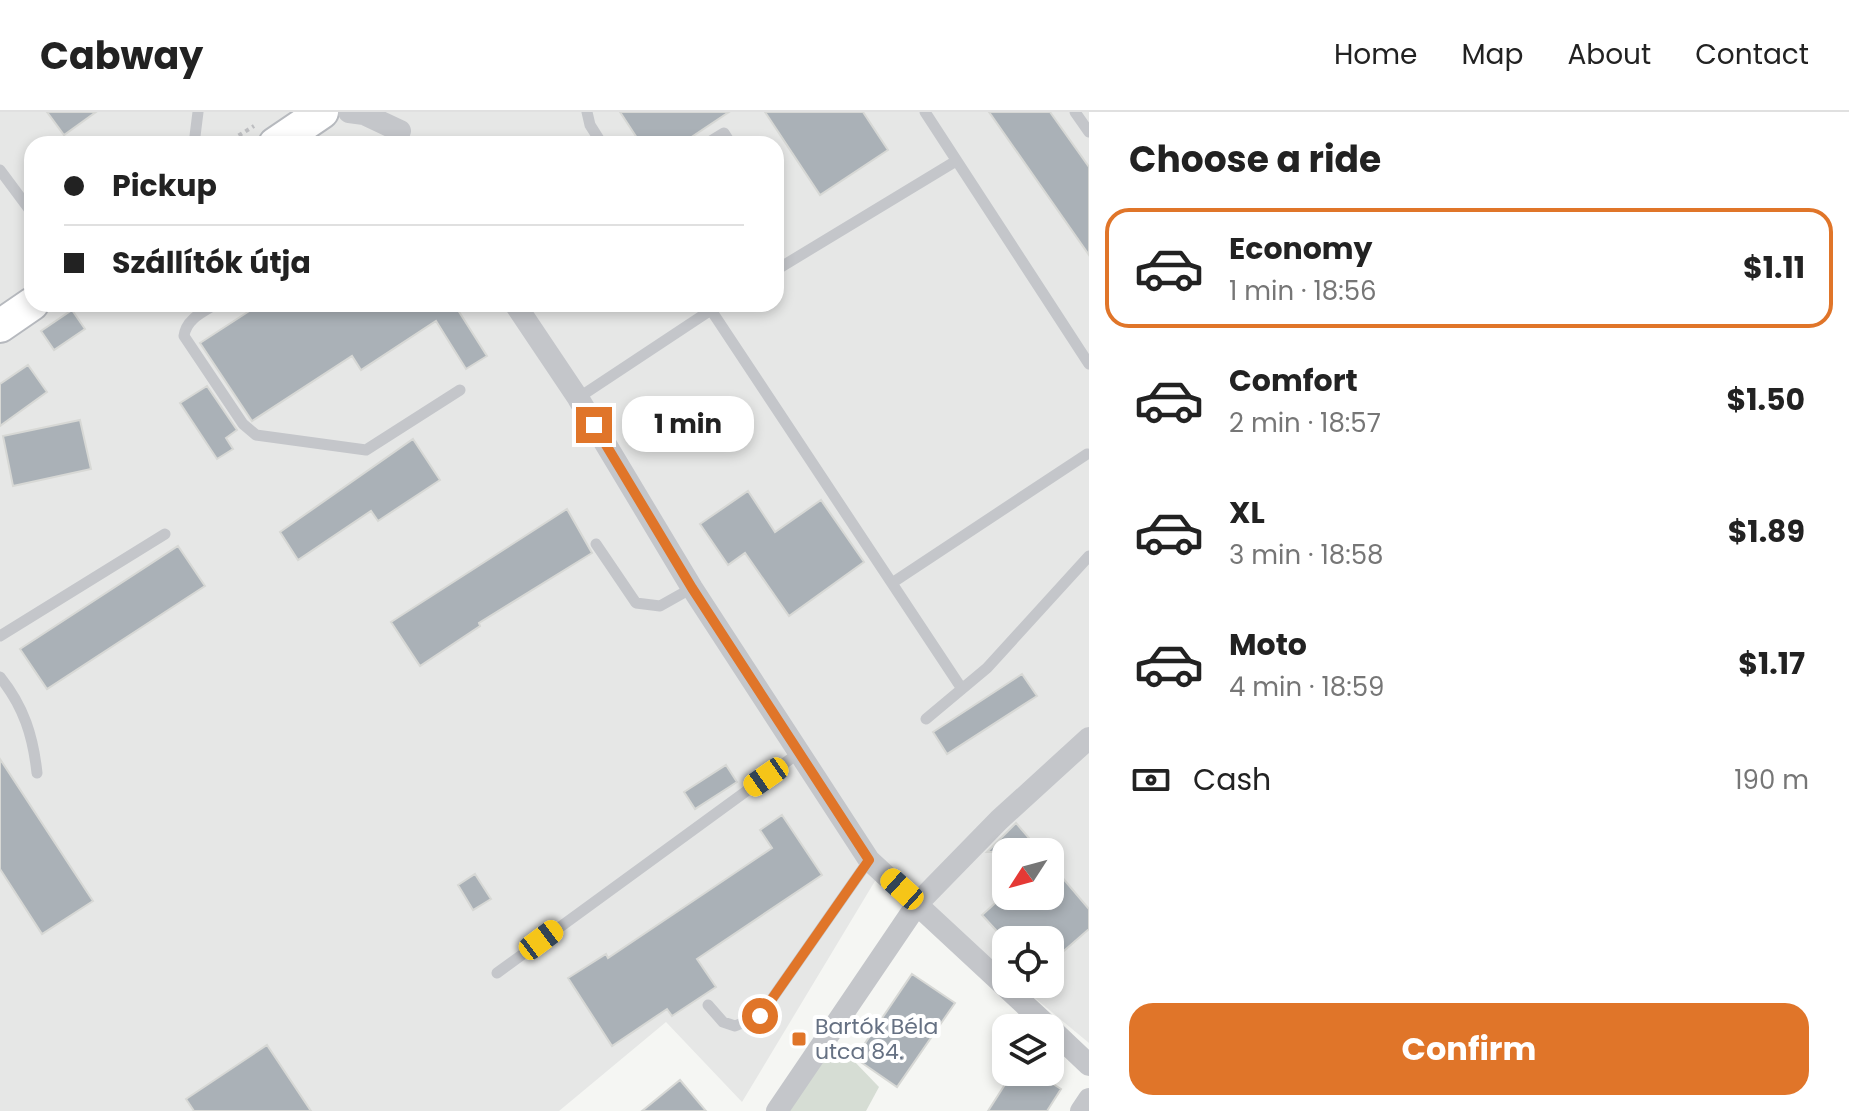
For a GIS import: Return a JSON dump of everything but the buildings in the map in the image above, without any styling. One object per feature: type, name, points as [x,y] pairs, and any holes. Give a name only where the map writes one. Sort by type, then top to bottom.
[{"type":"main road","points":[[287,136],[322,112]]},
{"type":"main road","points":[[0,326],[24,310]]},
{"type":"street","points":[[349,112],[364,114],[399,129]]},
{"type":"street","points":[[520,312],[578,398],[692,588],[869,860],[1035,1014]]},
{"type":"street","points":[[777,1111],[918,903],[999,820],[1089,738]]},
{"type":"street","points":[[1064,1041],[1089,1065]]},
{"type":"street","points":[[1081,1111],[1089,1099]]},
{"type":"lane","points":[[195,136],[198,112]]},
{"type":"lane","points":[[587,112],[597,136]]},
{"type":"lane","points":[[925,112],[1089,364]]},
{"type":"lane","points":[[1075,112],[1089,132]]},
{"type":"lane","points":[[784,265],[956,161]]},
{"type":"lane","points":[[0,170],[24,202]]},
{"type":"lane","points":[[204,312],[185,327],[184,336],[243,424],[256,435],[366,450],[460,390]]},
{"type":"lane","points":[[578,398],[703,312]]},
{"type":"lane","points":[[716,312],[962,689]]},
{"type":"lane","points":[[892,583],[1087,454]]},
{"type":"lane","points":[[0,636],[165,534]]},
{"type":"lane","points":[[596,544],[636,603],[660,606],[692,588]]},
{"type":"lane","points":[[926,719],[1027,627],[1089,556]]},
{"type":"lane","points":[[0,677],[21,708],[33,736],[37,773]]},
{"type":"lane","points":[[497,973],[800,752]]},
{"type":"lane","points":[[708,1005],[723,1022],[735,1026],[760,1016],[869,860]]},
{"type":"shaded area","points":[[0,112],[1089,112],[1089,1043],[1064,1022],[1064,1014],[1054,1014],[1035,998],[1064,998],[1064,926],[992,926],[992,962],[881,871],[742,1102],[666,1022],[559,1111],[0,1111]]},
{"type":"shaded area","points":[[825,1031],[879,1087],[866,1111],[769,1111]]},
{"type":"place","name":"Bartók Béla utca 84.","points":[[799,1039]]},
{"type":"route","points":[[594,425],[692,588],[869,860],[773,1002],[760,1016]]}]
